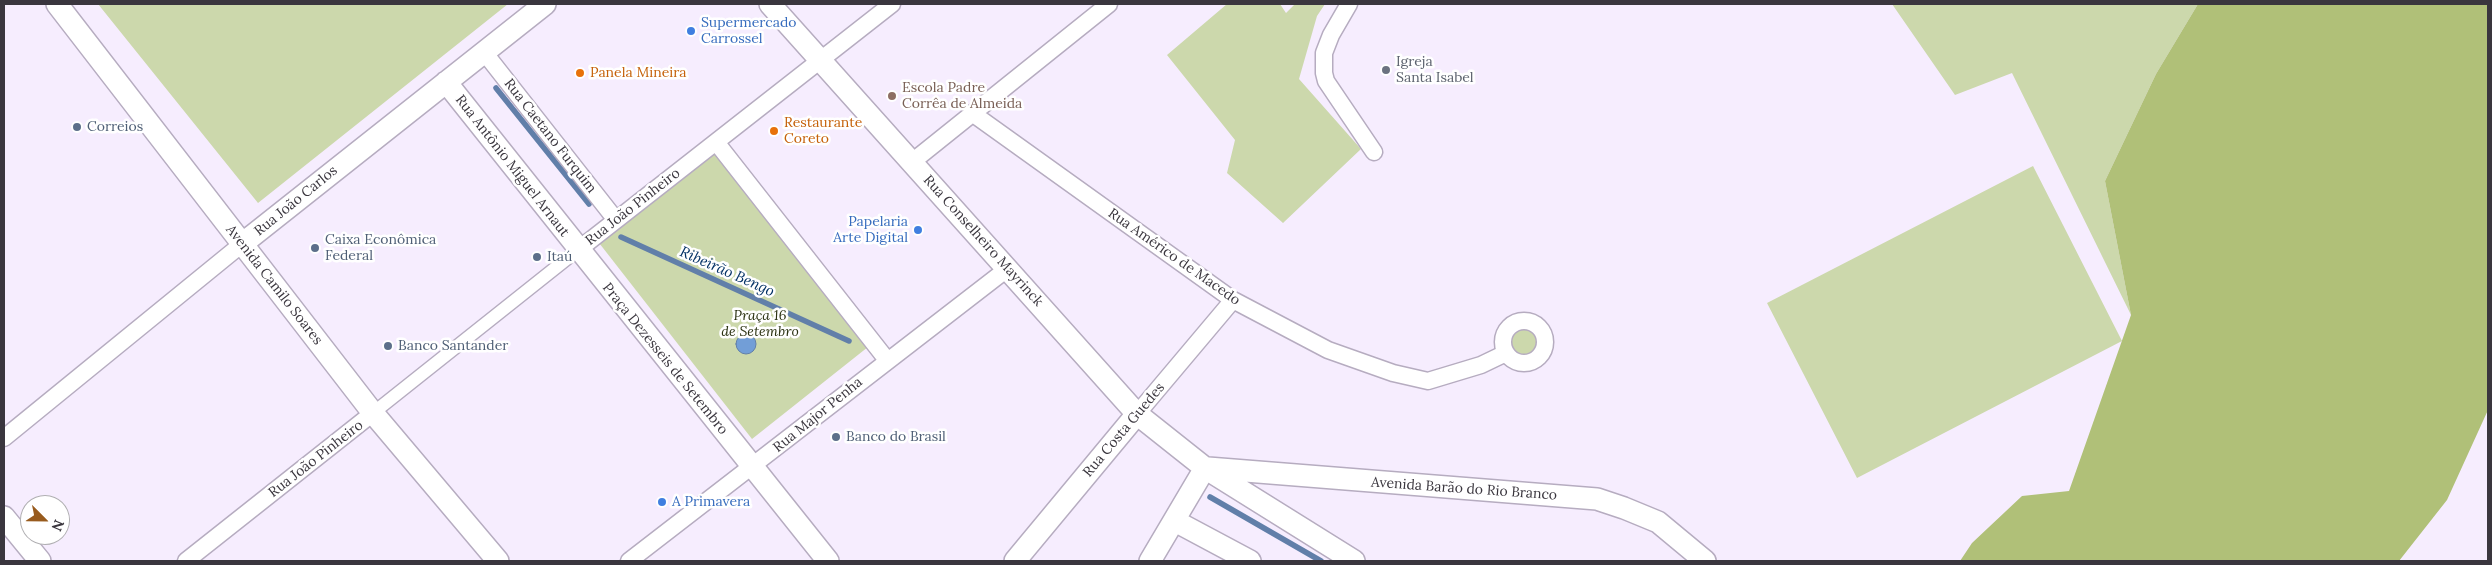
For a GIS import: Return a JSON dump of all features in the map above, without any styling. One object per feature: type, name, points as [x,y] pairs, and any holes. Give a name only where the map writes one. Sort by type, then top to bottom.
[{"type":"street","name":"Avenida Camilo Soares","points":[[57,4],[373,413],[498,561]]},
{"type":"street","name":"Rua João Carlos","points":[[4,438],[242,244],[544,4]]},
{"type":"street","name":"Rua Conselheiro Mayrinck","points":[[770,4],[1137,414],[1205,468],[1354,561]]},
{"type":"street","name":"Rua João Pinheiro","points":[[186,561],[892,4]]},
{"type":"street","points":[[912,162],[1109,4]]},
{"type":"street","points":[[1349,4],[1330,35],[1323,62],[1324,73],[1326,81],[1374,152]]},
{"type":"street","name":"Rua Caetano Furquim","points":[[484,52],[616,220]]},
{"type":"street","name":"Rua Antônio Miguel Arnaut","points":[[446,82],[578,250]]},
{"type":"street","name":"Rua Américo de Macedo","points":[[972,113],[1233,300],[1328,350],[1412,378],[1428,381],[1440,379],[1506,353]]},
{"type":"street","points":[[716,142],[887,360]]},
{"type":"street","name":"Praça Dezesseis de Setembro","points":[[578,250],[828,561]]},
{"type":"street","name":"Rua Major Penha","points":[[629,561],[752,468],[887,360],[1007,269]]},
{"type":"street","name":"Rua Costa Guedes","points":[[1015,561],[1233,300]]},
{"type":"street","points":[[1150,561],[1205,468]]},
{"type":"street","name":"Avenida Barão do Rio Branco","points":[[1205,468],[1597,499],[1658,522],[1705,561]]},
{"type":"street","points":[[4,517],[40,561]]},
{"type":"street","points":[[1175,521],[1250,561]]},
{"type":"green space","points":[[98,4],[508,4],[258,203]]},
{"type":"green space","points":[[1227,4],[1280,4],[1286,13],[1295,4],[1325,4],[1317,16],[1299,79],[1361,149],[1283,223],[1227,173],[1235,140],[1167,55]]},
{"type":"green space","points":[[1892,4],[2198,4],[2156,74],[2105,181],[2131,315],[2012,73],[1955,95]]},
{"type":"green space","points":[[2198,4],[2488,4],[2488,410],[2447,500],[2399,561],[1960,561],[1972,543],[2022,496],[2069,491],[2131,315],[2105,181],[2156,74]]},
{"type":"green space","name":"Praça 16 de Setembro","points":[[721,149],[873,343],[752,439],[596,239]]},
{"type":"green space","points":[[2033,166],[2122,341],[1857,478],[1767,303]]},
{"type":"green space","points":[[1524,325],[1536,330],[1541,342],[1536,354],[1524,359],[1512,354],[1507,342],[1512,330]]},
{"type":"water","points":[[746,334],[753,337],[756,344],[753,351],[746,354],[739,351],[736,344],[739,337]]},
{"type":"waterway","name":"Ribeirão Bengo","points":[[496,88],[589,204]]},
{"type":"waterway","name":"Ribeirão Bengo","points":[[621,237],[849,341]]},
{"type":"waterway","points":[[1210,497],[1321,561]]},
{"type":"place","name":"Supermercado Carrossel","points":[[691,31]]},
{"type":"place","name":"Igreja Santa Isabel","points":[[1386,70]]},
{"type":"place","name":"Panela Mineira","points":[[580,73]]},
{"type":"place","name":"Escola Padre Corrêa de Almeida","points":[[892,96]]},
{"type":"place","name":"Correios","points":[[77,127]]},
{"type":"place","name":"Restaurante Coreto","points":[[774,131]]},
{"type":"place","name":"Papelaria Arte Digital","points":[[918,230]]},
{"type":"place","name":"Caixa Econômica Federal","points":[[315,248]]},
{"type":"place","name":"Itaú","points":[[537,257]]},
{"type":"place","name":"Banco Santander","points":[[388,346]]},
{"type":"place","name":"Banco do Brasil","points":[[836,437]]},
{"type":"place","name":"A Primavera","points":[[662,502]]}]
